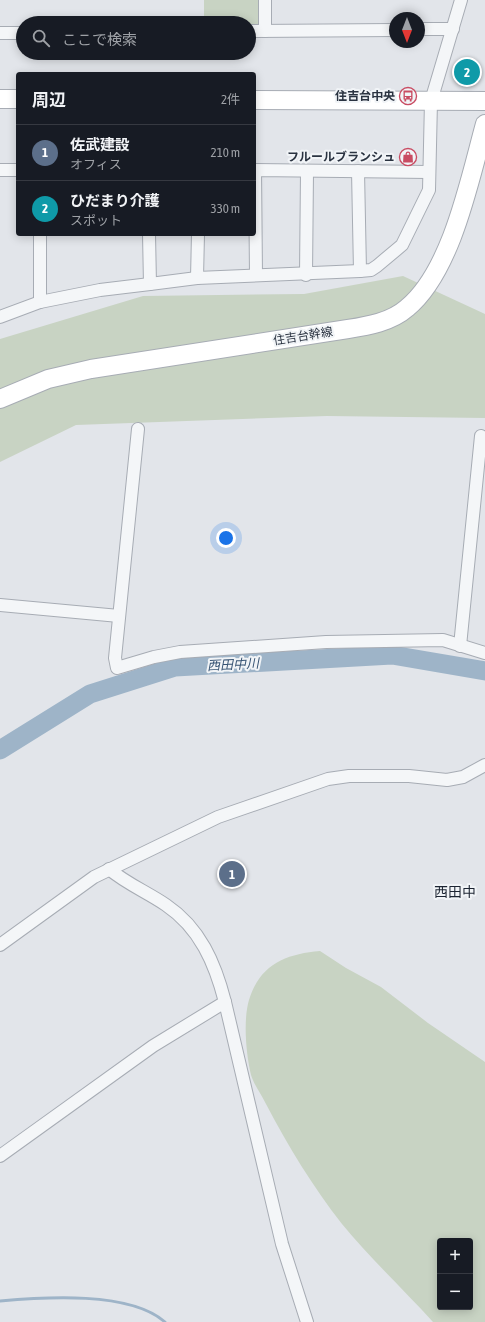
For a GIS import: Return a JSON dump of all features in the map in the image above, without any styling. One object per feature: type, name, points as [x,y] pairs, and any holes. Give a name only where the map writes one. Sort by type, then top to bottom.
[{"type":"street","points":[[265,0],[265,30]]},
{"type":"street","points":[[0,317],[40,302],[100,290],[197,278],[360,271],[371,270],[377,266],[402,245],[429,190],[428,172],[431,101],[461,0]]},
{"type":"street","points":[[425,29],[453,29]]},
{"type":"street","points":[[256,31],[389,30]]},
{"type":"street","points":[[0,33],[16,33]]},
{"type":"street","points":[[0,99],[16,99]]},
{"type":"street","points":[[256,100],[485,101]]},
{"type":"street","name":"住吉台幹線","points":[[0,399],[48,379],[91,369],[370,325],[395,315],[407,308],[422,293],[433,277],[443,257],[467,189],[485,124]]},
{"type":"street","points":[[0,170],[16,170]]},
{"type":"street","points":[[256,170],[308,172],[428,172]]},
{"type":"street","points":[[358,171],[360,271]]},
{"type":"street","points":[[306,274],[308,172]]},
{"type":"street","points":[[40,236],[40,302]]},
{"type":"street","points":[[149,236],[150,284]]},
{"type":"street","points":[[197,278],[198,236]]},
{"type":"street","points":[[256,236],[256,275]]},
{"type":"street","points":[[138,429],[115,658],[117,668],[154,657],[180,652],[284,644],[390,640],[443,640],[485,653]]},
{"type":"street","points":[[460,646],[480,436]]},
{"type":"street","points":[[0,605],[119,616]]},
{"type":"street","points":[[0,945],[94,877],[218,817],[328,779],[349,776],[409,776],[447,780],[463,777],[485,765]]},
{"type":"street","points":[[109,869],[124,881],[166,905],[181,918],[197,936],[211,956],[225,1002],[282,1244],[307,1322]]},
{"type":"street","points":[[0,1156],[153,1046],[225,1002]]},
{"type":"green space","points":[[204,0],[262,0],[262,22],[256,27],[256,16],[204,16]]},
{"type":"green space","points":[[403,276],[485,314],[485,418],[327,416],[76,425],[0,462],[0,339],[143,296],[304,294]]},
{"type":"green space","points":[[320,951],[346,968],[381,987],[428,1023],[485,1062],[485,1322],[433,1322],[364,1249],[331,1210],[292,1151],[254,1082],[251,1075],[246,1037],[246,1017],[249,1000],[254,988],[267,969],[285,958]]},
{"type":"waterway","name":"西田中川","points":[[0,750],[90,694],[175,667],[392,655],[485,671]]},
{"type":"waterway","points":[[0,1301],[39,1298],[86,1298],[131,1305],[150,1312],[165,1322]]},
{"type":"place","name":"ひだまり介護","points":[[467,72]]},
{"type":"place","name":"住吉台中央","points":[[408,96]]},
{"type":"place","name":"フルールブランシュ","points":[[408,157]]},
{"type":"place","name":"佐武建設","points":[[232,874]]},
{"type":"district","name":"西田中","points":[[455,892]]}]
